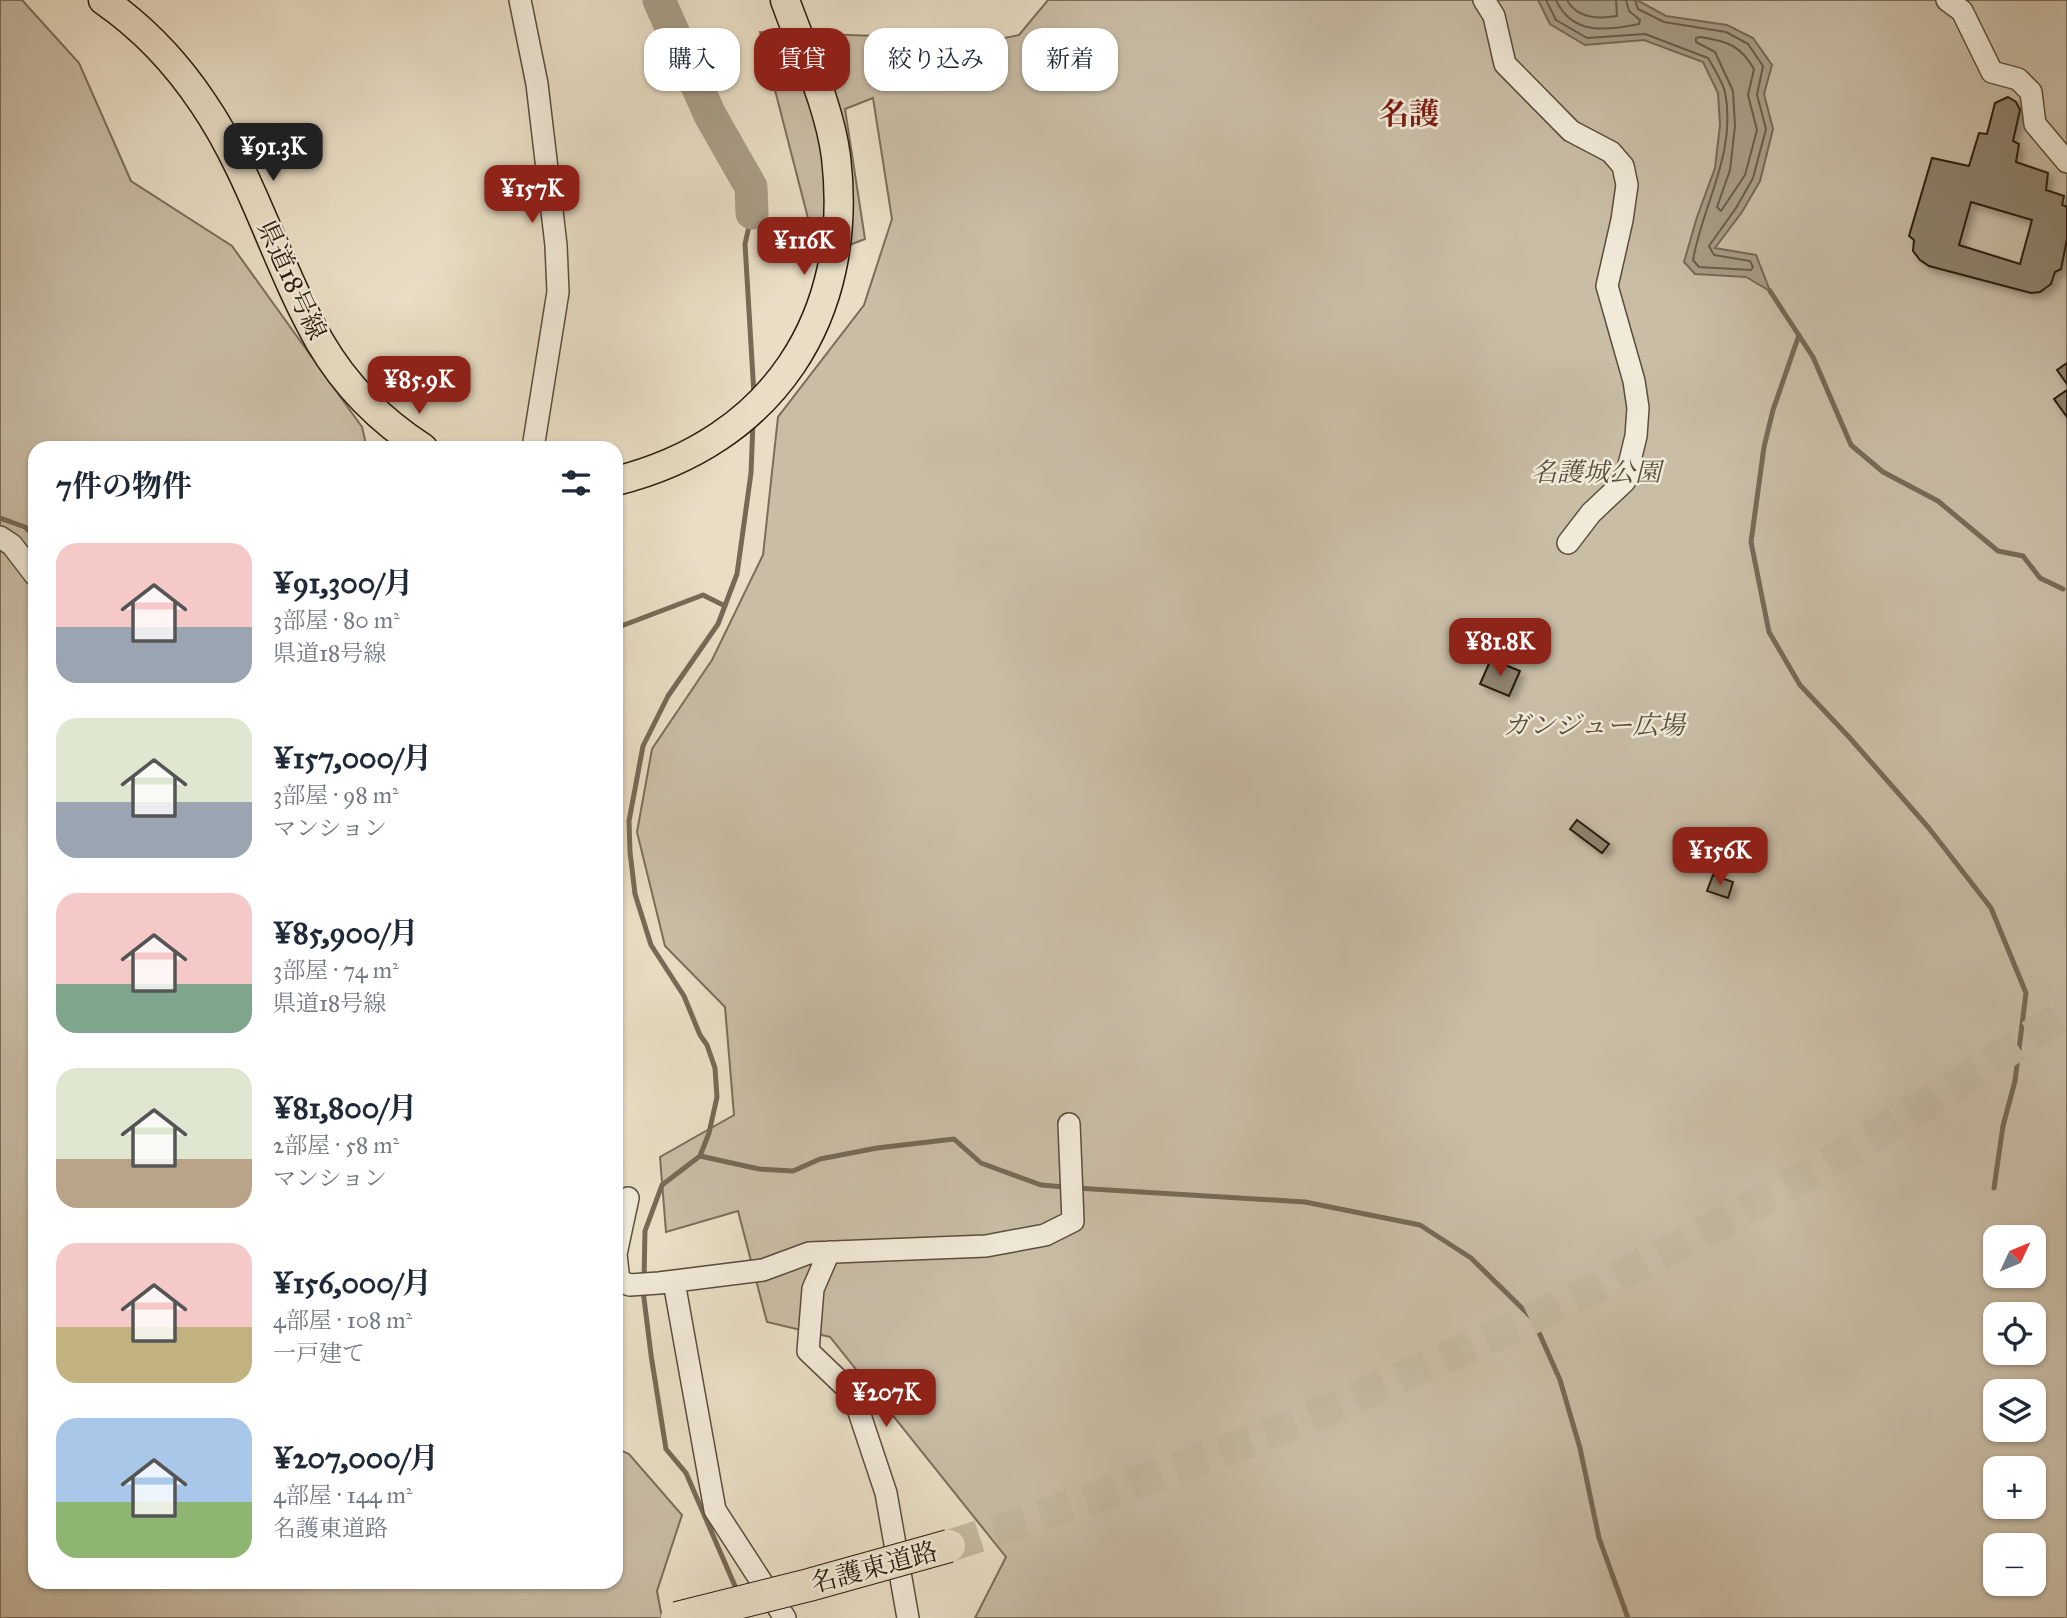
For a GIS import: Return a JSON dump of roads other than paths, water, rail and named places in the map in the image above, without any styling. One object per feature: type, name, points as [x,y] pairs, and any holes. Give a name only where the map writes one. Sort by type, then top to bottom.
[{"type":"highway","name":"名護東道路","points":[[677,1618],[949,1546]]},
{"type":"main road","name":"県道18号線","points":[[103,0],[142,32],[204,103],[242,174],[321,344],[345,379],[387,423],[413,441]]},
{"type":"main road","points":[[623,479],[653,471],[690,455],[745,417],[788,372],[805,345],[818,316],[833,264],[837,230],[836,157],[825,113],[785,0]]},
{"type":"street","points":[[520,0],[537,84],[556,245],[558,292],[534,441]]},
{"type":"street","points":[[1484,0],[1494,16],[1505,64],[1571,131],[1611,152],[1623,166],[1627,184],[1622,220],[1606,286],[1634,381],[1638,408],[1636,436],[1625,481],[1591,513],[1568,543]]},
{"type":"street","points":[[1947,0],[1962,11],[1992,72],[2018,79],[2031,92],[2035,124],[2067,162]]},
{"type":"street","points":[[0,537],[12,545],[28,566]]},
{"type":"street","points":[[623,1282],[666,1282],[763,1270],[809,1253],[986,1246],[1045,1235],[1073,1221],[1069,1124]]},
{"type":"street","points":[[623,1221],[628,1198]]},
{"type":"street","points":[[829,1252],[813,1289],[808,1352],[853,1394],[886,1493],[908,1618]]},
{"type":"street","points":[[666,1282],[715,1510],[785,1618]]},
{"type":"water","points":[[1538,0],[1637,0],[1666,16],[1727,25],[1753,38],[1772,65],[1764,94],[1773,129],[1760,181],[1742,212],[1715,248],[1756,255],[1770,291],[1746,277],[1695,274],[1684,262],[1715,168],[1720,125],[1718,93],[1703,62],[1644,40],[1585,45],[1550,24]]},
{"type":"waterway","points":[[659,0],[710,115],[751,187],[752,213]]},
{"type":"waterway","points":[[752,213],[745,244],[754,395]]},
{"type":"waterway","points":[[1770,291],[1813,357],[1851,445],[1883,472],[1938,501],[1998,551],[2023,556],[2040,578],[2063,589]]},
{"type":"waterway","points":[[1799,335],[1773,410],[1764,447],[1751,542],[1769,632],[1800,685],[1928,827],[1991,908],[2026,993],[2015,1081],[2003,1126],[1994,1188]]},
{"type":"waterway","points":[[644,1280],[645,1231],[662,1185],[700,1156],[709,1133],[717,1097],[715,1068],[707,1045],[684,996],[651,945],[635,894],[629,821],[643,746],[668,696],[718,624],[737,574],[751,473],[753,422]]},
{"type":"waterway","points":[[0,518],[28,530]]},
{"type":"waterway","points":[[623,625],[703,595],[725,606]]},
{"type":"waterway","points":[[700,1156],[759,1169],[793,1171],[820,1159],[877,1148],[954,1139],[981,1163],[1041,1185],[1066,1187]]},
{"type":"waterway","points":[[1076,1188],[1305,1202],[1420,1225],[1471,1258],[1533,1319],[1560,1380],[1580,1448],[1599,1538],[1628,1618]]},
{"type":"waterway","points":[[643,1290],[666,1449],[686,1473],[738,1593]]},
{"type":"tunnel","points":[[949,1546],[1118,1489],[1285,1428],[1581,1295],[1830,1162],[1910,1114],[2067,1011]]},
{"type":"district","name":"名護","points":[[1409,114]]},
{"type":"park label","name":"名護城公園","points":[[1596,472]]},
{"type":"park label","name":"ガンジュー広場","points":[[1594,725]]}]
